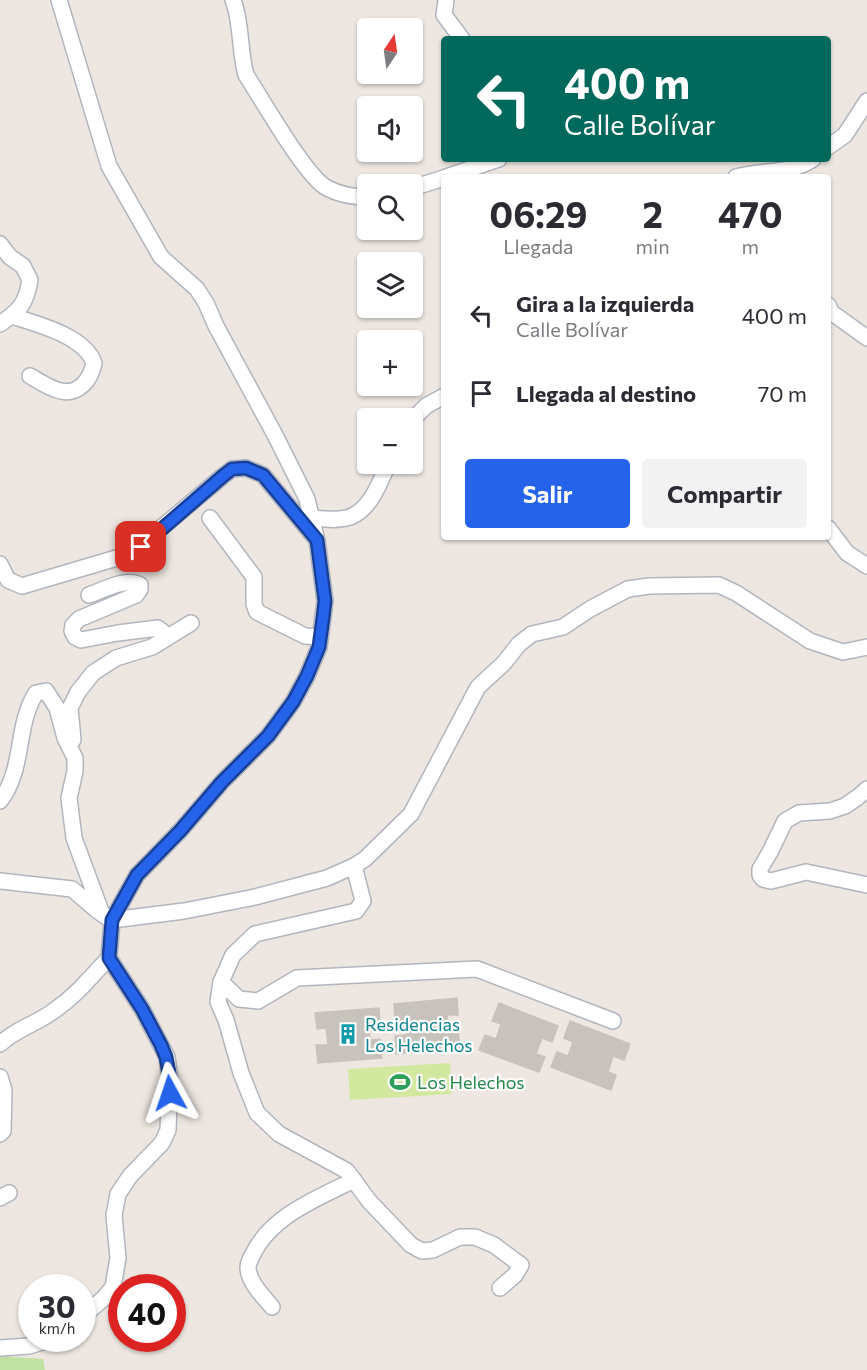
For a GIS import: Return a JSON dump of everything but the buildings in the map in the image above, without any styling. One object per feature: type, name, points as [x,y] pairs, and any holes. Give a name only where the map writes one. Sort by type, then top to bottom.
[{"type":"street","points":[[59,0],[110,166],[161,257],[197,289],[206,303],[307,499],[317,540],[325,601],[319,647],[293,702],[268,736],[222,782],[180,831],[137,875],[107,917]]},
{"type":"street","points":[[232,0],[237,12],[246,75],[308,171],[326,187],[357,196]]},
{"type":"street","points":[[446,0],[444,15],[460,36]]},
{"type":"street","points":[[831,145],[845,135],[867,101]]},
{"type":"street","points":[[454,174],[490,162]]},
{"type":"street","points":[[754,174],[808,165]]},
{"type":"street","points":[[423,184],[441,178]]},
{"type":"street","points":[[0,244],[10,257],[23,266],[30,280],[25,303],[6,320]]},
{"type":"street","points":[[831,312],[867,338]]},
{"type":"street","points":[[6,320],[75,340],[90,354],[94,363],[88,380],[76,390],[69,392],[60,391],[30,376]]},
{"type":"street","points":[[423,409],[441,398]]},
{"type":"street","points":[[0,564],[8,580],[22,586],[130,554],[232,469],[246,468],[263,475],[317,540]]},
{"type":"street","points":[[312,518],[351,517],[373,496],[383,474]]},
{"type":"street","points":[[210,518],[254,577],[254,604],[257,612],[305,636],[320,637]]},
{"type":"street","points":[[831,532],[847,552],[867,566]]},
{"type":"street","points":[[89,594],[127,583],[136,582],[140,585],[136,594],[79,619],[73,625],[72,631],[75,637],[81,640],[158,628],[163,632],[162,640]]},
{"type":"street","points":[[0,881],[72,889],[107,917],[184,910],[255,897],[327,878],[354,866],[366,859],[411,814],[478,687],[504,663],[519,644],[532,634],[564,627],[577,616],[628,589],[649,586],[719,585],[736,593],[810,641],[843,652],[867,647]]},
{"type":"street","points":[[96,1305],[113,1287],[118,1258],[114,1215],[118,1194],[130,1176],[162,1143],[168,1130],[170,1079],[166,1057],[142,1009],[109,958],[107,917],[80,859],[71,821],[69,798],[75,771],[70,708],[78,692],[93,673],[116,657],[152,646],[191,624]]},
{"type":"street","points":[[0,801],[10,786],[17,767],[28,705],[36,693],[46,691],[51,697],[75,758]]},
{"type":"street","points":[[867,789],[845,806],[830,811],[799,813],[785,821],[770,852],[759,868],[763,879],[771,881],[806,872],[867,885]]},
{"type":"street","points":[[354,866],[363,901],[356,911],[255,934],[233,954],[221,982],[218,1002],[226,1020],[241,1073],[256,1113],[279,1134],[347,1171],[369,1201],[411,1245],[422,1251],[433,1250],[460,1237],[475,1237],[494,1245],[513,1258],[520,1265],[515,1275],[500,1288]]},
{"type":"street","points":[[0,1044],[12,1033],[61,1006],[82,989],[109,958]]},
{"type":"street","points":[[221,982],[239,999],[258,1001],[274,994],[297,978],[477,969],[613,1021]]},
{"type":"street","points":[[0,1077],[4,1090],[3,1131],[0,1134]]},
{"type":"street","points":[[272,1307],[252,1280],[248,1266],[257,1246],[271,1228],[289,1215],[354,1180]]},
{"type":"street","points":[[0,1348],[18,1347]]},
{"type":"green space","name":"Los Helechos","points":[[450,1063],[452,1094],[350,1100],[348,1069]]},
{"type":"green space","points":[[0,1356],[43,1359],[45,1370],[0,1370]]},
{"type":"place","name":"Residencias Los Helechos","points":[[348,1034]]},
{"type":"place","name":"Los Helechos","points":[[400,1082]]},
{"type":"route","points":[[141,547],[232,469],[246,468],[263,475],[317,540],[325,601],[319,647],[293,702],[268,736],[222,782],[180,831],[137,875],[112,920],[109,958],[156,1033],[166,1057],[170,1093]]}]
